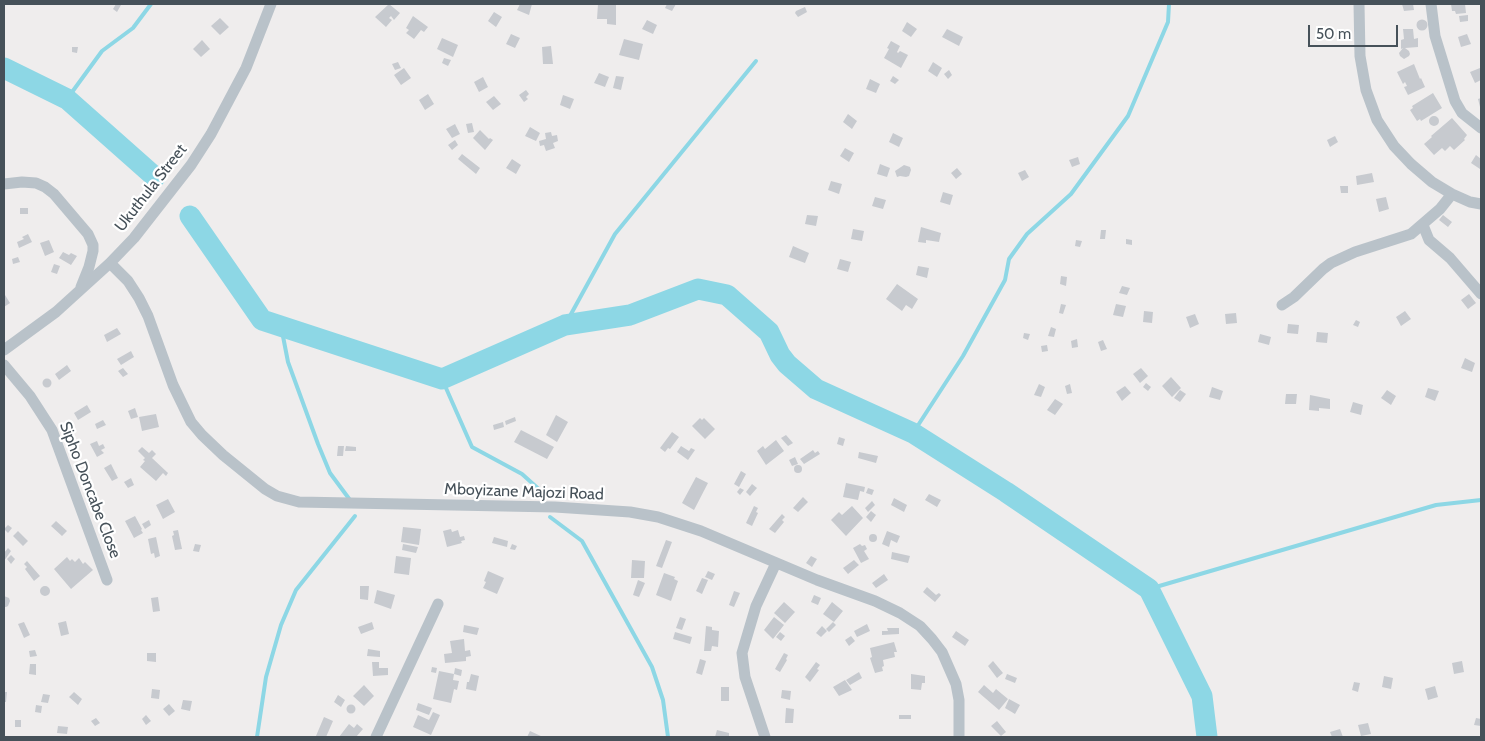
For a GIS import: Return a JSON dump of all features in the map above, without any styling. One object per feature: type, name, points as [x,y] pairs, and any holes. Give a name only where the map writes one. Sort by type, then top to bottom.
[{"type":"street","name":"Ukuthula Street","points":[[4,350],[56,312],[110,263],[134,238],[180,180],[211,134],[246,68],[271,4]]},
{"type":"street","points":[[1359,4],[1360,56],[1366,90],[1378,120],[1394,146],[1432,182],[1452,194],[1470,202],[1481,204]]},
{"type":"street","points":[[1432,4],[1435,36],[1455,101],[1462,113],[1481,128]]},
{"type":"street","points":[[4,184],[36,183],[45,187],[54,194],[88,234],[93,245],[93,251],[89,268],[79,291]]},
{"type":"street","points":[[1282,305],[1294,297],[1331,263],[1355,252],[1411,234],[1440,209],[1452,194]]},
{"type":"street","points":[[1423,225],[1430,240],[1450,258],[1481,294]]},
{"type":"street","name":"Mboyizane Majozi Road","points":[[110,263],[128,282],[139,298],[148,316],[173,385],[191,422],[223,455],[265,489],[277,496],[299,502],[555,507],[630,512],[658,517],[701,531],[883,605],[920,626],[942,652],[954,678],[959,700],[958,737]]},
{"type":"street","name":"Sipho Doncabe Close","points":[[4,365],[30,396],[52,430],[107,580]]},
{"type":"street","points":[[765,737],[745,677],[742,653],[756,606],[776,563]]},
{"type":"street","points":[[376,737],[438,604]]},
{"type":"building","points":[[116,4],[121,5],[117,12],[113,9]]},
{"type":"building","points":[[389,4],[400,13],[394,20],[391,16],[389,18],[392,20],[386,27],[375,17]]},
{"type":"building","points":[[520,4],[532,4],[529,15],[517,10]]},
{"type":"building","points":[[598,4],[616,4],[616,25],[607,24],[607,19],[597,19]]},
{"type":"building","points":[[667,4],[676,4],[672,11],[665,8]]},
{"type":"building","points":[[1402,4],[1413,4],[1414,10],[1404,11]]},
{"type":"building","points":[[1451,4],[1465,4],[1466,13],[1456,14],[1455,11],[1452,11]]},
{"type":"building","points":[[805,7],[807,12],[798,17],[795,13],[796,11]]},
{"type":"building","points":[[494,12],[502,17],[496,27],[488,21]]},
{"type":"building","points":[[1468,15],[1468,21],[1460,22],[1459,16]]},
{"type":"building","points":[[413,16],[428,27],[424,32],[421,30],[414,39],[406,33],[409,30],[406,28]]},
{"type":"building","points":[[220,18],[229,27],[220,35],[211,26]]},
{"type":"building","points":[[647,20],[657,25],[653,34],[642,29]]},
{"type":"building","points":[[1420,20],[1424,20],[1427,25],[1426,29],[1420,30],[1417,27],[1417,23]]},
{"type":"building","points":[[907,22],[917,29],[911,37],[902,31]]},
{"type":"building","points":[[947,29],[963,37],[959,46],[942,37]]},
{"type":"building","points":[[1403,29],[1413,29],[1414,39],[1418,38],[1418,47],[1405,48],[1410,54],[1404,59],[1399,53],[1403,48],[1401,49],[1401,40],[1404,39]]},
{"type":"building","points":[[511,34],[520,38],[515,48],[506,44]]},
{"type":"building","points":[[1467,34],[1471,44],[1461,47],[1458,37]]},
{"type":"building","points":[[442,38],[458,45],[453,57],[437,49]]},
{"type":"building","points":[[624,39],[643,44],[639,60],[619,55]]},
{"type":"building","points":[[202,40],[210,49],[201,57],[193,49]]},
{"type":"building","points":[[891,41],[900,46],[898,53],[900,51],[908,55],[901,68],[884,58]]},
{"type":"building","points":[[551,46],[553,64],[543,64],[542,47]]},
{"type":"building","points":[[72,47],[78,47],[77,53],[72,52]]},
{"type":"building","points":[[444,58],[451,60],[448,66],[442,63]]},
{"type":"building","points":[[398,62],[401,68],[395,70],[392,64]]},
{"type":"building","points":[[933,62],[942,68],[937,77],[928,71]]},
{"type":"building","points":[[1414,64],[1425,87],[1408,95],[1404,87],[1407,86],[1405,82],[1403,84],[1397,72]]},
{"type":"building","points":[[404,68],[411,78],[401,85],[394,75]]},
{"type":"building","points":[[1480,68],[1481,80],[1475,83],[1470,72]]},
{"type":"building","points":[[949,70],[952,75],[948,79],[944,74]]},
{"type":"building","points":[[599,73],[609,77],[605,87],[594,83]]},
{"type":"building","points":[[616,76],[624,77],[621,90],[613,88]]},
{"type":"building","points":[[893,76],[899,80],[895,84],[890,81]]},
{"type":"building","points":[[483,77],[488,87],[479,92],[474,82]]},
{"type":"building","points":[[870,79],[880,84],[876,93],[866,89]]},
{"type":"building","points":[[526,90],[529,94],[526,97],[528,99],[524,102],[519,95]]},
{"type":"building","points":[[1433,93],[1442,108],[1421,121],[1420,119],[1417,121],[1410,110],[1413,108],[1412,106]]},
{"type":"building","points":[[428,94],[434,104],[425,110],[419,100]]},
{"type":"building","points":[[563,95],[574,99],[570,109],[560,105]]},
{"type":"building","points":[[494,96],[501,104],[493,110],[486,102]]},
{"type":"building","points":[[1481,98],[1481,111],[1478,99]]},
{"type":"building","points":[[848,114],[857,121],[852,129],[843,122]]},
{"type":"building","points":[[1432,116],[1436,116],[1439,121],[1436,126],[1432,126],[1429,123],[1429,119]]},
{"type":"building","points":[[1452,118],[1467,135],[1465,140],[1454,150],[1450,146],[1445,151],[1442,148],[1434,155],[1424,144]]},
{"type":"building","points":[[472,123],[474,132],[468,133],[466,124]]},
{"type":"building","points":[[455,124],[460,134],[452,138],[446,129]]},
{"type":"building","points":[[530,127],[540,133],[536,141],[525,136]]},
{"type":"building","points":[[480,130],[489,139],[493,140],[485,150],[473,138]]},
{"type":"building","points":[[551,132],[552,136],[557,135],[558,141],[553,143],[555,148],[546,151],[544,145],[540,146],[539,141],[546,139],[545,133]]},
{"type":"building","points":[[893,133],[903,138],[899,147],[889,142]]},
{"type":"building","points":[[1335,136],[1338,142],[1330,147],[1327,140]]},
{"type":"building","points":[[455,140],[458,145],[452,150],[448,145]]},
{"type":"building","points":[[845,148],[854,153],[849,162],[840,156]]},
{"type":"building","points":[[462,154],[480,168],[476,174],[458,159]]},
{"type":"building","points":[[1476,155],[1481,159],[1480,169],[1471,163]]},
{"type":"building","points":[[1078,157],[1080,164],[1072,167],[1069,160]]},
{"type":"building","points":[[512,159],[521,165],[516,174],[506,168]]},
{"type":"building","points":[[880,164],[890,168],[887,177],[877,174]]},
{"type":"building","points":[[904,165],[910,167],[909,176],[897,177],[895,171]]},
{"type":"building","points":[[957,168],[962,174],[956,179],[951,173]]},
{"type":"building","points":[[1025,170],[1029,177],[1022,181],[1018,173]]},
{"type":"building","points":[[1372,173],[1374,182],[1357,185],[1356,176]]},
{"type":"building","points":[[831,181],[842,184],[839,194],[828,190]]},
{"type":"building","points":[[1340,186],[1348,186],[1348,193],[1341,193]]},
{"type":"building","points":[[943,192],[953,195],[950,205],[940,202]]},
{"type":"building","points":[[875,197],[886,200],[883,209],[872,206]]},
{"type":"building","points":[[1386,197],[1389,209],[1379,212],[1376,199]]},
{"type":"building","points":[[20,208],[28,208],[28,214],[20,214]]},
{"type":"building","points":[[807,215],[818,216],[816,226],[805,224]]},
{"type":"building","points":[[1443,215],[1452,222],[1448,227],[1439,220]]},
{"type":"building","points":[[921,227],[941,233],[939,242],[926,240],[926,243],[918,242]]},
{"type":"building","points":[[853,229],[864,231],[862,241],[851,239]]},
{"type":"building","points":[[1101,230],[1106,230],[1105,239],[1100,239]]},
{"type":"building","points":[[28,234],[32,242],[19,248],[17,242],[24,239],[22,237]]},
{"type":"building","points":[[1126,239],[1132,240],[1132,245],[1126,244]]},
{"type":"building","points":[[49,240],[54,252],[45,256],[40,243]]},
{"type":"building","points":[[1076,240],[1082,241],[1080,247],[1075,246]]},
{"type":"building","points":[[793,246],[809,253],[805,263],[789,257]]},
{"type":"building","points":[[63,252],[77,256],[71,265],[59,258]]},
{"type":"building","points":[[18,257],[20,262],[13,264],[12,259]]},
{"type":"building","points":[[840,259],[851,262],[848,272],[837,269]]},
{"type":"building","points":[[54,264],[60,266],[57,274],[51,272]]},
{"type":"building","points":[[918,266],[929,268],[927,278],[916,275]]},
{"type":"building","points":[[1061,276],[1067,277],[1066,286],[1060,284]]},
{"type":"building","points":[[897,284],[918,299],[912,309],[906,305],[902,311],[886,299]]},
{"type":"building","points":[[1122,286],[1130,288],[1127,295],[1119,293]]},
{"type":"building","points":[[1469,294],[1476,303],[1468,309],[1461,300]]},
{"type":"building","points":[[4,296],[10,303],[4,307]]},
{"type":"building","points":[[1061,304],[1066,305],[1063,314],[1059,313]]},
{"type":"building","points":[[1116,304],[1126,306],[1123,317],[1113,315]]},
{"type":"building","points":[[1144,311],[1153,312],[1152,323],[1143,322]]},
{"type":"building","points":[[1405,311],[1411,319],[1401,326],[1396,317]]},
{"type":"building","points":[[1236,313],[1237,323],[1226,324],[1225,314]]},
{"type":"building","points":[[1195,314],[1199,324],[1190,328],[1186,317]]},
{"type":"building","points":[[1356,320],[1360,322],[1358,327],[1353,325]]},
{"type":"building","points":[[1288,324],[1299,325],[1298,334],[1287,333]]},
{"type":"building","points":[[1051,327],[1056,329],[1054,337],[1048,336]]},
{"type":"building","points":[[117,328],[121,334],[107,342],[104,335]]},
{"type":"building","points":[[1317,332],[1328,333],[1327,343],[1316,342]]},
{"type":"building","points":[[1024,333],[1030,334],[1028,340],[1023,338]]},
{"type":"building","points":[[1260,334],[1271,337],[1269,345],[1258,342]]},
{"type":"building","points":[[1077,339],[1078,347],[1072,348],[1071,341]]},
{"type":"building","points":[[1103,340],[1107,349],[1101,351],[1098,342]]},
{"type":"building","points":[[1047,345],[1048,351],[1042,352],[1041,346]]},
{"type":"building","points":[[131,351],[134,357],[121,365],[117,359]]},
{"type":"building","points":[[1465,358],[1475,363],[1472,372],[1461,368]]},
{"type":"building","points":[[67,365],[71,371],[59,380],[55,374]]},
{"type":"building","points":[[123,368],[128,374],[123,377],[118,371]]},
{"type":"building","points":[[1141,368],[1148,376],[1140,383],[1133,374]]},
{"type":"building","points":[[1171,377],[1181,388],[1172,397],[1162,386]]},
{"type":"building","points":[[47,378],[52,383],[47,388],[42,383]]},
{"type":"building","points":[[1146,383],[1151,387],[1148,391],[1143,387]]},
{"type":"building","points":[[1039,384],[1045,387],[1041,397],[1034,395]]},
{"type":"building","points":[[1070,384],[1072,393],[1067,394],[1065,386]]},
{"type":"building","points":[[1125,386],[1131,393],[1122,401],[1116,392]]},
{"type":"building","points":[[1212,387],[1223,391],[1220,400],[1209,397]]},
{"type":"building","points":[[1428,388],[1439,391],[1435,401],[1425,397]]},
{"type":"building","points":[[1180,390],[1186,394],[1180,402],[1174,398]]},
{"type":"building","points":[[1387,390],[1396,396],[1391,405],[1381,398]]},
{"type":"building","points":[[1286,394],[1297,394],[1296,404],[1285,404]]},
{"type":"building","points":[[1310,395],[1330,399],[1330,409],[1319,408],[1319,411],[1309,410]]},
{"type":"building","points":[[1055,399],[1063,404],[1055,415],[1047,410]]},
{"type":"building","points":[[1353,402],[1363,405],[1361,415],[1350,412]]},
{"type":"building","points":[[87,405],[91,412],[78,420],[74,413]]},
{"type":"building","points":[[135,408],[138,417],[131,419],[128,411]]},
{"type":"building","points":[[156,414],[159,427],[142,431],[139,417]]},
{"type":"building","points":[[556,415],[568,422],[557,442],[546,435]]},
{"type":"building","points":[[515,417],[516,421],[506,425],[505,421]]},
{"type":"building","points":[[700,418],[702,420],[704,418],[715,429],[705,439],[692,426]]},
{"type":"building","points":[[103,420],[106,425],[97,429],[95,424]]},
{"type":"building","points":[[503,422],[504,427],[494,430],[493,425]]},
{"type":"building","points":[[521,430],[554,447],[547,459],[514,442]]},
{"type":"building","points":[[672,432],[679,437],[670,449],[668,448],[665,452],[660,448]]},
{"type":"building","points":[[786,435],[793,443],[788,446],[781,438]]},
{"type":"building","points":[[839,437],[845,439],[843,446],[837,444]]},
{"type":"building","points":[[776,440],[784,451],[766,465],[757,451],[763,446],[765,449]]},
{"type":"building","points":[[97,441],[99,446],[103,444],[105,448],[101,450],[104,453],[97,457],[90,444]]},
{"type":"building","points":[[338,446],[344,446],[343,456],[337,456]]},
{"type":"building","points":[[346,446],[356,447],[356,451],[345,451]]},
{"type":"building","points":[[681,446],[689,451],[691,448],[695,450],[688,460],[677,452]]},
{"type":"building","points":[[142,447],[149,453],[152,450],[156,454],[152,458],[168,473],[166,476],[163,473],[156,481],[140,467],[145,461],[143,460],[145,458],[138,451]]},
{"type":"building","points":[[813,450],[815,453],[818,451],[820,454],[804,464],[800,459]]},
{"type":"building","points":[[859,452],[878,456],[876,463],[858,458]]},
{"type":"building","points":[[795,457],[798,464],[792,466],[789,460]]},
{"type":"building","points":[[111,464],[118,478],[112,481],[104,468]]},
{"type":"building","points":[[798,465],[802,469],[798,473],[794,469]]},
{"type":"building","points":[[741,471],[746,474],[739,487],[734,484]]},
{"type":"building","points":[[696,477],[708,483],[694,510],[682,503]]},
{"type":"building","points":[[131,478],[134,485],[128,488],[124,482]]},
{"type":"building","points":[[846,483],[865,487],[864,492],[860,491],[858,500],[843,497]]},
{"type":"building","points":[[752,484],[757,488],[750,496],[746,492]]},
{"type":"building","points":[[740,488],[744,490],[740,495],[737,492]]},
{"type":"building","points":[[868,488],[874,490],[872,495],[866,493]]},
{"type":"building","points":[[929,494],[941,500],[937,507],[925,500]]},
{"type":"building","points":[[803,497],[808,502],[798,512],[793,508]]},
{"type":"building","points":[[894,498],[907,505],[904,512],[891,505]]},
{"type":"building","points":[[168,499],[175,512],[163,519],[156,505]]},
{"type":"building","points":[[872,501],[875,505],[868,512],[865,508]]},
{"type":"building","points":[[754,506],[758,508],[756,512],[758,513],[752,526],[746,523]]},
{"type":"building","points":[[852,506],[863,518],[846,536],[831,520],[839,512],[842,515]]},
{"type":"building","points":[[871,511],[876,515],[871,522],[866,517]]},
{"type":"building","points":[[782,514],[785,517],[782,520],[784,522],[775,533],[769,529]]},
{"type":"building","points":[[135,516],[143,533],[134,538],[125,521]]},
{"type":"building","points":[[149,520],[151,525],[145,529],[142,524]]},
{"type":"building","points":[[56,521],[67,531],[62,536],[51,526]]},
{"type":"building","points":[[8,525],[12,528],[8,533],[4,529]]},
{"type":"building","points":[[403,527],[421,529],[419,545],[401,542]]},
{"type":"building","points":[[451,529],[452,532],[458,530],[460,537],[464,536],[465,540],[461,541],[462,543],[447,547],[443,531]]},
{"type":"building","points":[[178,530],[182,549],[175,550],[172,536],[174,535],[173,531]]},
{"type":"building","points":[[18,531],[28,541],[23,546],[13,536]]},
{"type":"building","points":[[887,531],[900,536],[897,543],[891,540],[889,547],[882,544]]},
{"type":"building","points":[[873,534],[877,538],[873,542],[869,538]]},
{"type":"building","points":[[156,537],[160,556],[155,558],[154,553],[151,554],[148,539]]},
{"type":"building","points":[[494,537],[508,541],[507,547],[492,543]]},
{"type":"building","points":[[666,540],[672,542],[662,568],[656,566]]},
{"type":"building","points":[[195,544],[201,545],[199,552],[193,551]]},
{"type":"building","points":[[403,544],[418,547],[416,553],[402,550]]},
{"type":"building","points":[[512,544],[517,546],[515,550],[510,549]]},
{"type":"building","points":[[860,544],[862,546],[865,545],[867,549],[864,551],[869,559],[861,563],[853,548]]},
{"type":"building","points":[[8,548],[11,551],[4,561],[4,553]]},
{"type":"building","points":[[892,552],[910,556],[908,563],[891,559]]},
{"type":"building","points":[[11,555],[15,559],[11,564],[7,559]]},
{"type":"building","points":[[396,556],[411,558],[409,575],[394,573]]},
{"type":"building","points":[[811,556],[817,559],[812,567],[806,563]]},
{"type":"building","points":[[67,557],[70,561],[72,559],[75,562],[79,558],[83,564],[85,562],[93,570],[71,589],[54,569]]},
{"type":"building","points":[[632,560],[645,561],[644,578],[631,578]]},
{"type":"building","points":[[854,560],[859,565],[848,574],[843,568]]},
{"type":"building","points":[[27,561],[40,576],[34,581],[25,569],[27,567],[24,564]]},
{"type":"building","points":[[488,571],[504,578],[497,594],[483,588]]},
{"type":"building","points":[[708,571],[715,574],[712,580],[705,577]]},
{"type":"building","points":[[664,573],[675,577],[674,579],[678,581],[671,601],[656,595]]},
{"type":"building","points":[[884,574],[888,580],[876,588],[872,583]]},
{"type":"building","points":[[702,578],[708,580],[702,594],[696,591]]},
{"type":"building","points":[[638,580],[645,583],[639,597],[633,595]]},
{"type":"building","points":[[43,586],[47,586],[50,591],[49,595],[43,596],[40,593],[40,589]]},
{"type":"building","points":[[360,586],[369,586],[368,600],[360,599]]},
{"type":"building","points":[[927,587],[936,595],[939,593],[941,595],[935,602],[923,592]]},
{"type":"building","points":[[377,590],[395,595],[391,609],[374,603]]},
{"type":"building","points":[[734,591],[740,593],[734,607],[729,605]]},
{"type":"building","points":[[814,595],[821,598],[818,605],[811,602]]},
{"type":"building","points":[[4,596],[9,598],[10,601],[6,607],[4,607]]},
{"type":"building","points":[[158,597],[160,611],[153,612],[151,598]]},
{"type":"building","points":[[784,602],[795,612],[785,623],[774,613]]},
{"type":"building","points":[[832,602],[843,611],[834,622],[823,614]]},
{"type":"building","points":[[680,617],[686,619],[682,630],[676,628]]},
{"type":"building","points":[[774,617],[784,625],[773,639],[764,630]]},
{"type":"building","points":[[66,621],[69,634],[61,636],[58,623]]},
{"type":"building","points":[[24,622],[30,635],[24,638],[18,624]]},
{"type":"building","points":[[372,622],[374,629],[361,634],[358,627]]},
{"type":"building","points":[[833,622],[836,625],[829,632],[826,629]]},
{"type":"building","points":[[867,624],[870,631],[857,637],[854,631]]},
{"type":"building","points":[[464,625],[479,628],[477,635],[463,632]]},
{"type":"building","points":[[706,626],[712,627],[712,630],[719,631],[718,647],[712,646],[711,651],[704,651]]},
{"type":"building","points":[[822,626],[827,631],[821,637],[816,633]]},
{"type":"building","points":[[887,628],[899,628],[899,634],[882,635],[882,631],[888,631]]},
{"type":"building","points":[[956,631],[969,640],[965,646],[952,637]]},
{"type":"building","points":[[675,632],[692,637],[690,644],[673,639]]},
{"type":"building","points":[[780,632],[785,636],[781,641],[776,637]]},
{"type":"building","points":[[851,636],[855,641],[849,646],[845,640]]},
{"type":"building","points":[[464,639],[465,651],[470,650],[471,656],[466,657],[466,661],[445,663],[444,654],[452,653],[450,641]]},
{"type":"building","points":[[894,642],[897,652],[894,652],[895,657],[883,660],[883,671],[875,673],[870,658],[872,657],[870,648]]},
{"type":"building","points":[[368,649],[380,651],[380,657],[367,656]]},
{"type":"building","points":[[35,650],[37,656],[30,657],[29,651]]},
{"type":"building","points":[[147,653],[156,653],[156,662],[147,661]]},
{"type":"building","points":[[784,653],[788,655],[787,660],[780,672],[775,669]]},
{"type":"building","points":[[700,659],[706,661],[702,675],[696,673]]},
{"type":"building","points":[[993,661],[1003,673],[997,678],[988,666]]},
{"type":"building","points":[[1462,661],[1464,672],[1454,674],[1452,663]]},
{"type":"building","points":[[372,662],[379,662],[379,668],[388,668],[388,675],[373,676]]},
{"type":"building","points":[[816,662],[820,665],[817,669],[819,670],[810,682],[805,677]]},
{"type":"building","points":[[30,664],[36,664],[36,675],[29,674]]},
{"type":"building","points":[[432,667],[437,668],[436,673],[431,672]]},
{"type":"building","points":[[455,668],[462,670],[461,676],[454,674]]},
{"type":"building","points":[[439,671],[454,674],[453,680],[459,681],[457,690],[454,689],[451,703],[433,699]]},
{"type":"building","points":[[859,672],[862,678],[850,685],[846,680]]},
{"type":"building","points":[[471,674],[479,676],[476,691],[466,689]]},
{"type":"building","points":[[911,674],[925,676],[925,683],[922,683],[921,690],[911,689]]},
{"type":"building","points":[[1007,674],[1017,678],[1015,683],[1005,679]]},
{"type":"building","points":[[1384,676],[1393,678],[1391,689],[1382,687]]},
{"type":"building","points":[[845,680],[852,690],[839,696],[833,687]]},
{"type":"building","points":[[1354,682],[1360,683],[1358,692],[1352,690]]},
{"type":"building","points":[[364,685],[374,696],[364,706],[353,696]]},
{"type":"building","points":[[984,685],[993,693],[996,689],[1008,699],[999,710],[978,692]]},
{"type":"building","points":[[1435,686],[1438,697],[1428,700],[1425,689]]},
{"type":"building","points":[[721,687],[729,687],[729,701],[721,701]]},
{"type":"building","points":[[152,689],[160,690],[159,699],[151,698]]},
{"type":"building","points":[[782,690],[791,691],[790,700],[781,698]]},
{"type":"building","points":[[4,692],[7,692],[6,702],[4,702]]},
{"type":"building","points":[[74,692],[82,699],[78,705],[69,697]]},
{"type":"building","points":[[43,694],[50,695],[48,703],[41,702]]},
{"type":"building","points":[[338,695],[345,700],[341,707],[334,702]]},
{"type":"building","points":[[1009,699],[1020,705],[1015,714],[1005,708]]},
{"type":"building","points":[[183,700],[192,701],[190,711],[181,709]]},
{"type":"building","points":[[418,703],[432,708],[429,715],[416,710]]},
{"type":"building","points":[[169,704],[175,711],[169,716],[163,709]]},
{"type":"building","points":[[351,704],[356,709],[351,714],[346,709]]},
{"type":"building","points":[[36,705],[42,706],[41,713],[35,712]]},
{"type":"building","points":[[786,708],[794,709],[793,723],[785,723]]},
{"type":"building","points":[[433,712],[440,715],[431,735],[413,727],[418,715],[429,720]]},
{"type":"building","points":[[146,715],[151,721],[146,725],[142,719]]},
{"type":"building","points":[[899,715],[911,715],[911,719],[899,719]]},
{"type":"building","points":[[324,717],[333,721],[326,737],[316,736]]},
{"type":"building","points":[[96,718],[100,723],[95,726],[91,721]]},
{"type":"building","points":[[1476,718],[1481,719],[1481,726],[1474,725]]},
{"type":"building","points":[[15,720],[21,720],[21,727],[15,727]]},
{"type":"building","points":[[997,721],[1006,732],[1001,736],[991,726]]},
{"type":"building","points":[[1368,723],[1371,734],[1361,736],[1358,725]]},
{"type":"building","points":[[349,724],[354,728],[357,724],[363,729],[356,737],[339,737]]},
{"type":"building","points":[[58,726],[68,727],[67,734],[57,733]]},
{"type":"building","points":[[1340,729],[1343,737],[1332,737],[1330,732]]},
{"type":"building","points":[[717,730],[729,733],[729,737],[715,737]]},
{"type":"building","points":[[530,731],[543,737],[527,737]]},
{"type":"waterway","points":[[67,99],[102,51],[133,28],[151,4]]},
{"type":"waterway","points":[[913,433],[963,356],[1005,280],[1009,259],[1027,234],[1071,194],[1128,116],[1168,22],[1169,4]]},
{"type":"waterway","points":[[565,325],[615,234],[756,61]]},
{"type":"waterway","points":[[4,68],[67,99],[155,177]]},
{"type":"waterway","points":[[190,216],[262,320],[442,379],[565,325],[630,315],[698,289],[727,295],[769,332],[780,355],[787,364],[816,389],[913,433],[1006,492],[1149,589],[1202,696],[1207,737]]},
{"type":"waterway","points":[[281,326],[288,362],[318,444],[330,473],[350,500]]},
{"type":"waterway","points":[[442,379],[472,447],[522,474],[542,492]]},
{"type":"waterway","points":[[1149,589],[1436,505],[1481,500]]},
{"type":"waterway","points":[[257,737],[266,677],[281,625],[296,590],[355,516]]},
{"type":"waterway","points":[[550,517],[582,541],[652,667],[663,700],[668,737]]}]
